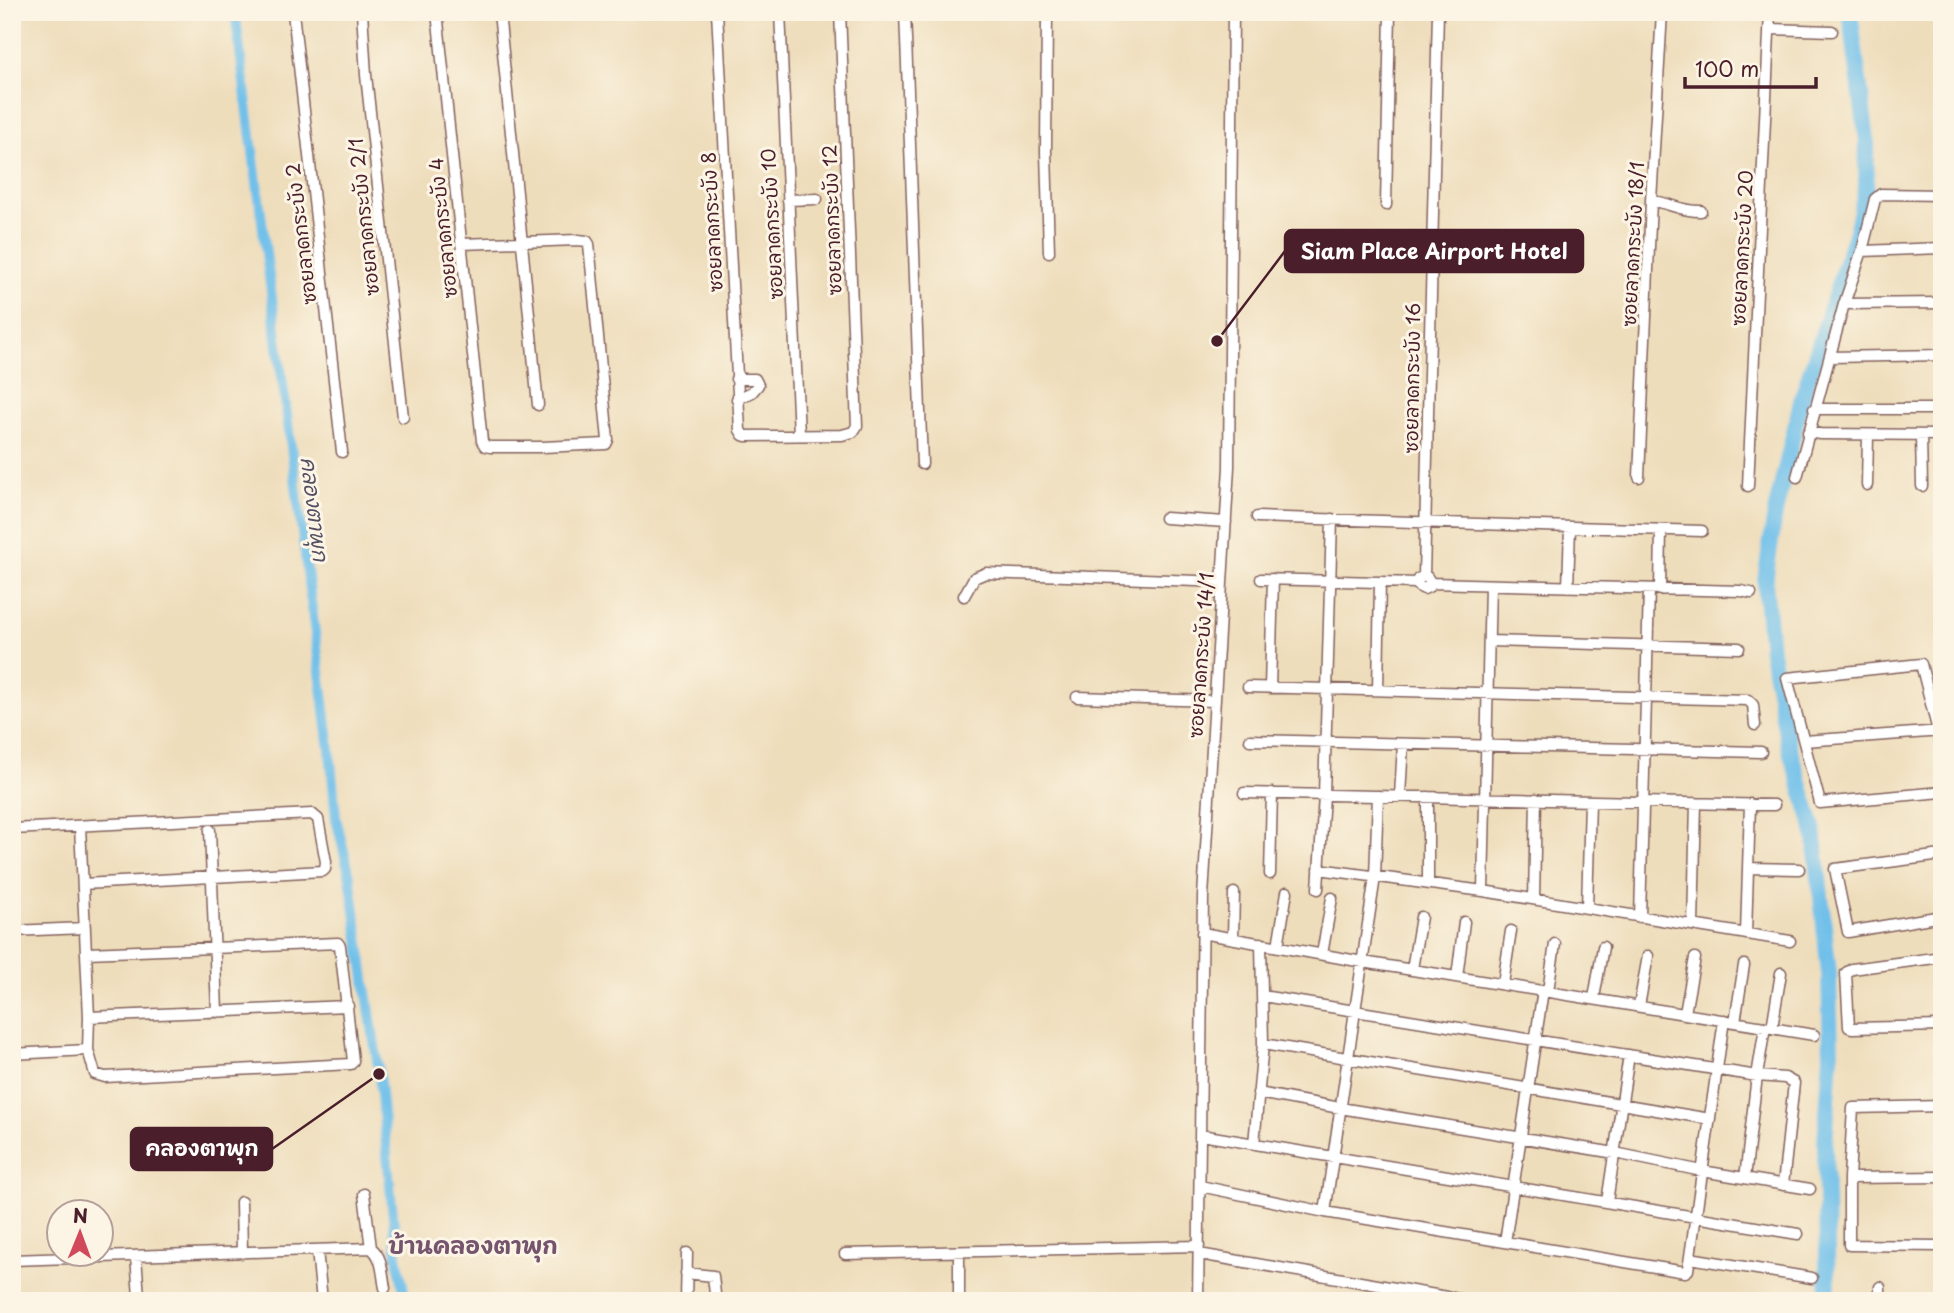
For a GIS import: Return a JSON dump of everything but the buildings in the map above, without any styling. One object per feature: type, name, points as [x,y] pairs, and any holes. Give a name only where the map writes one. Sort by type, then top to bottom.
[{"type":"street","name":"ซอยลาดกระบัง 2","points":[[293,12],[342,452]]},
{"type":"street","name":"ซอยลาดกระบัง 2/1","points":[[362,12],[366,75],[403,417]]},
{"type":"street","name":"ซอยลาดกระบัง 4","points":[[437,12],[482,441],[485,446],[490,447],[606,444],[608,440],[589,244],[587,241],[578,240],[521,242]]},
{"type":"street","points":[[499,12],[538,405]]},
{"type":"street","name":"ซอยลาดกระบัง 8","points":[[717,12],[740,430],[746,436],[799,435]]},
{"type":"street","name":"ซอยลาดกระบัง 10","points":[[779,12],[799,435]]},
{"type":"street","name":"ซอยลาดกระบัง 12","points":[[799,435],[850,434],[857,426],[840,12]]},
{"type":"street","points":[[905,12],[922,464]]},
{"type":"street","points":[[1047,12],[1046,152],[1049,252]]},
{"type":"street","name":"ซอยลาดกระบัง 14/1","points":[[1198,1301],[1202,933],[1206,820],[1229,467],[1233,12]]},
{"type":"street","points":[[1386,205],[1390,12]]},
{"type":"street","name":"ซอยลาดกระบัง 16","points":[[1424,580],[1438,12]]},
{"type":"street","name":"ซอยลาดกระบัง 18/1","points":[[1639,477],[1662,12]]},
{"type":"street","name":"ซอยลาดกระบัง 20","points":[[1748,486],[1770,12]]},
{"type":"street","points":[[1769,29],[1832,31]]},
{"type":"street","points":[[1797,477],[1875,199],[1881,194],[1942,195]]},
{"type":"street","points":[[788,200],[817,199]]},
{"type":"street","points":[[1651,201],[1701,211]]},
{"type":"street","points":[[460,244],[521,242]]},
{"type":"street","points":[[1862,251],[1942,248]]},
{"type":"street","points":[[1844,304],[1942,303]]},
{"type":"street","points":[[1830,357],[1942,355]]},
{"type":"street","points":[[736,379],[752,378],[758,385],[752,392],[737,399]]},
{"type":"street","points":[[1814,409],[1942,409]]},
{"type":"street","points":[[1808,432],[1942,435]]},
{"type":"street","points":[[1867,485],[1868,435]]},
{"type":"street","points":[[1922,435],[1922,486]]},
{"type":"street","points":[[1257,517],[1702,531]]},
{"type":"street","points":[[1165,518],[1226,522]]},
{"type":"street","points":[[1318,890],[1324,794],[1332,519]]},
{"type":"street","points":[[1568,587],[1570,527]]},
{"type":"street","points":[[1640,917],[1648,645],[1661,530]]},
{"type":"street","points":[[964,596],[974,578],[986,573],[1222,582]]},
{"type":"street","points":[[1261,579],[1380,582],[1424,580],[1490,585],[1751,593]]},
{"type":"street","points":[[1270,688],[1273,579]]},
{"type":"street","points":[[1378,691],[1380,582]]},
{"type":"street","points":[[1483,891],[1490,585]]},
{"type":"street","points":[[1489,641],[1740,648]]},
{"type":"street","points":[[1942,747],[1923,666],[1919,663],[1787,678],[1820,803],[1942,792]]},
{"type":"street","points":[[1248,687],[1748,700],[1753,705],[1755,725]]},
{"type":"street","points":[[1077,697],[1215,701]]},
{"type":"street","points":[[1804,741],[1939,731]]},
{"type":"street","points":[[1250,740],[1761,752]]},
{"type":"street","points":[[1400,796],[1403,744]]},
{"type":"street","points":[[1244,793],[1773,805]]},
{"type":"street","points":[[1270,874],[1272,793]]},
{"type":"street","points":[[1325,1212],[1376,877],[1378,796]]},
{"type":"street","points":[[1427,884],[1428,797]]},
{"type":"street","points":[[1534,900],[1536,799]]},
{"type":"street","points":[[1587,908],[1590,801]]},
{"type":"street","points":[[1693,925],[1696,803]]},
{"type":"street","points":[[1746,934],[1750,804]]},
{"type":"street","points":[[12,828],[312,814],[318,819],[327,862],[323,872],[83,884]]},
{"type":"street","points":[[80,826],[87,953],[88,1050],[95,1074],[105,1077],[351,1064],[348,1006],[338,943],[87,953]]},
{"type":"street","points":[[210,830],[217,1012]]},
{"type":"street","points":[[1942,855],[1835,869],[1848,932],[1942,916]]},
{"type":"street","points":[[1748,868],[1799,869]]},
{"type":"street","points":[[1319,869],[1483,891],[1790,941]]},
{"type":"street","points":[[1278,946],[1287,892]]},
{"type":"street","points":[[1233,938],[1234,893]]},
{"type":"street","points":[[1322,954],[1332,898]]},
{"type":"street","points":[[1412,970],[1421,917]]},
{"type":"street","points":[[1457,976],[1464,922]]},
{"type":"street","points":[[12,931],[85,928]]},
{"type":"street","points":[[1503,984],[1511,931]]},
{"type":"street","points":[[1202,933],[1363,962],[1814,1035]]},
{"type":"street","points":[[1254,1144],[1263,1044],[1261,943]]},
{"type":"street","points":[[1505,1242],[1535,1040],[1555,944]]},
{"type":"street","points":[[1594,998],[1604,947]]},
{"type":"street","points":[[1639,1006],[1648,956]]},
{"type":"street","points":[[1942,957],[1852,969],[1846,973],[1849,1027],[1942,1026]]},
{"type":"street","points":[[1685,1013],[1695,958]]},
{"type":"street","points":[[1200,1186],[1325,1212],[1685,1272],[1688,1270],[1690,1258],[1717,1069],[1744,965]]},
{"type":"street","points":[[1745,1178],[1757,1076],[1781,972]]},
{"type":"street","points":[[1262,996],[1789,1079],[1794,1083],[1783,1185]]},
{"type":"street","points":[[89,1017],[348,1006]]},
{"type":"street","points":[[1263,1044],[1710,1119]]},
{"type":"street","points":[[12,1054],[88,1050]]},
{"type":"street","points":[[1607,1202],[1629,1055]]},
{"type":"street","points":[[1258,1093],[1811,1189]]},
{"type":"street","points":[[1939,1246],[1849,1245],[1849,1178],[1853,1108],[1942,1106]]},
{"type":"street","points":[[1201,1135],[1798,1234]]},
{"type":"street","points":[[1849,1178],[1942,1177]]},
{"type":"street","points":[[364,1194],[371,1248],[378,1254],[385,1288]]},
{"type":"street","points":[[241,1202],[243,1253]]},
{"type":"street","points":[[12,1260],[371,1248]]},
{"type":"street","points":[[317,1250],[322,1301]]},
{"type":"street","points":[[845,1254],[1199,1250],[1471,1301]]},
{"type":"street","points":[[959,1252],[959,1301]]},
{"type":"street","points":[[686,1301],[687,1253]]},
{"type":"street","points":[[136,1256],[139,1297]]},
{"type":"street","points":[[1690,1258],[1812,1278]]},
{"type":"street","points":[[687,1273],[713,1276],[715,1294]]},
{"type":"street","points":[[1880,1287],[1880,1301]]},
{"type":"waterway","name":"คลองตาพุก","points":[[235,12],[330,749],[336,818],[350,877],[379,1074],[397,1256],[406,1301]]},
{"type":"waterway","points":[[1828,1301],[1825,1144],[1831,1056],[1829,974],[1814,829],[1788,744],[1771,652],[1765,582],[1775,513],[1802,397],[1857,228],[1866,188],[1867,141],[1850,12]]},
{"type":"place","name":"Siam Place Airport Hotel","points":[[1217,341]]},
{"type":"place","name":"คลองตาพุก","points":[[379,1074]]},
{"type":"district","name":"บ้านคลองตาพุก","points":[[473,1244]]}]
